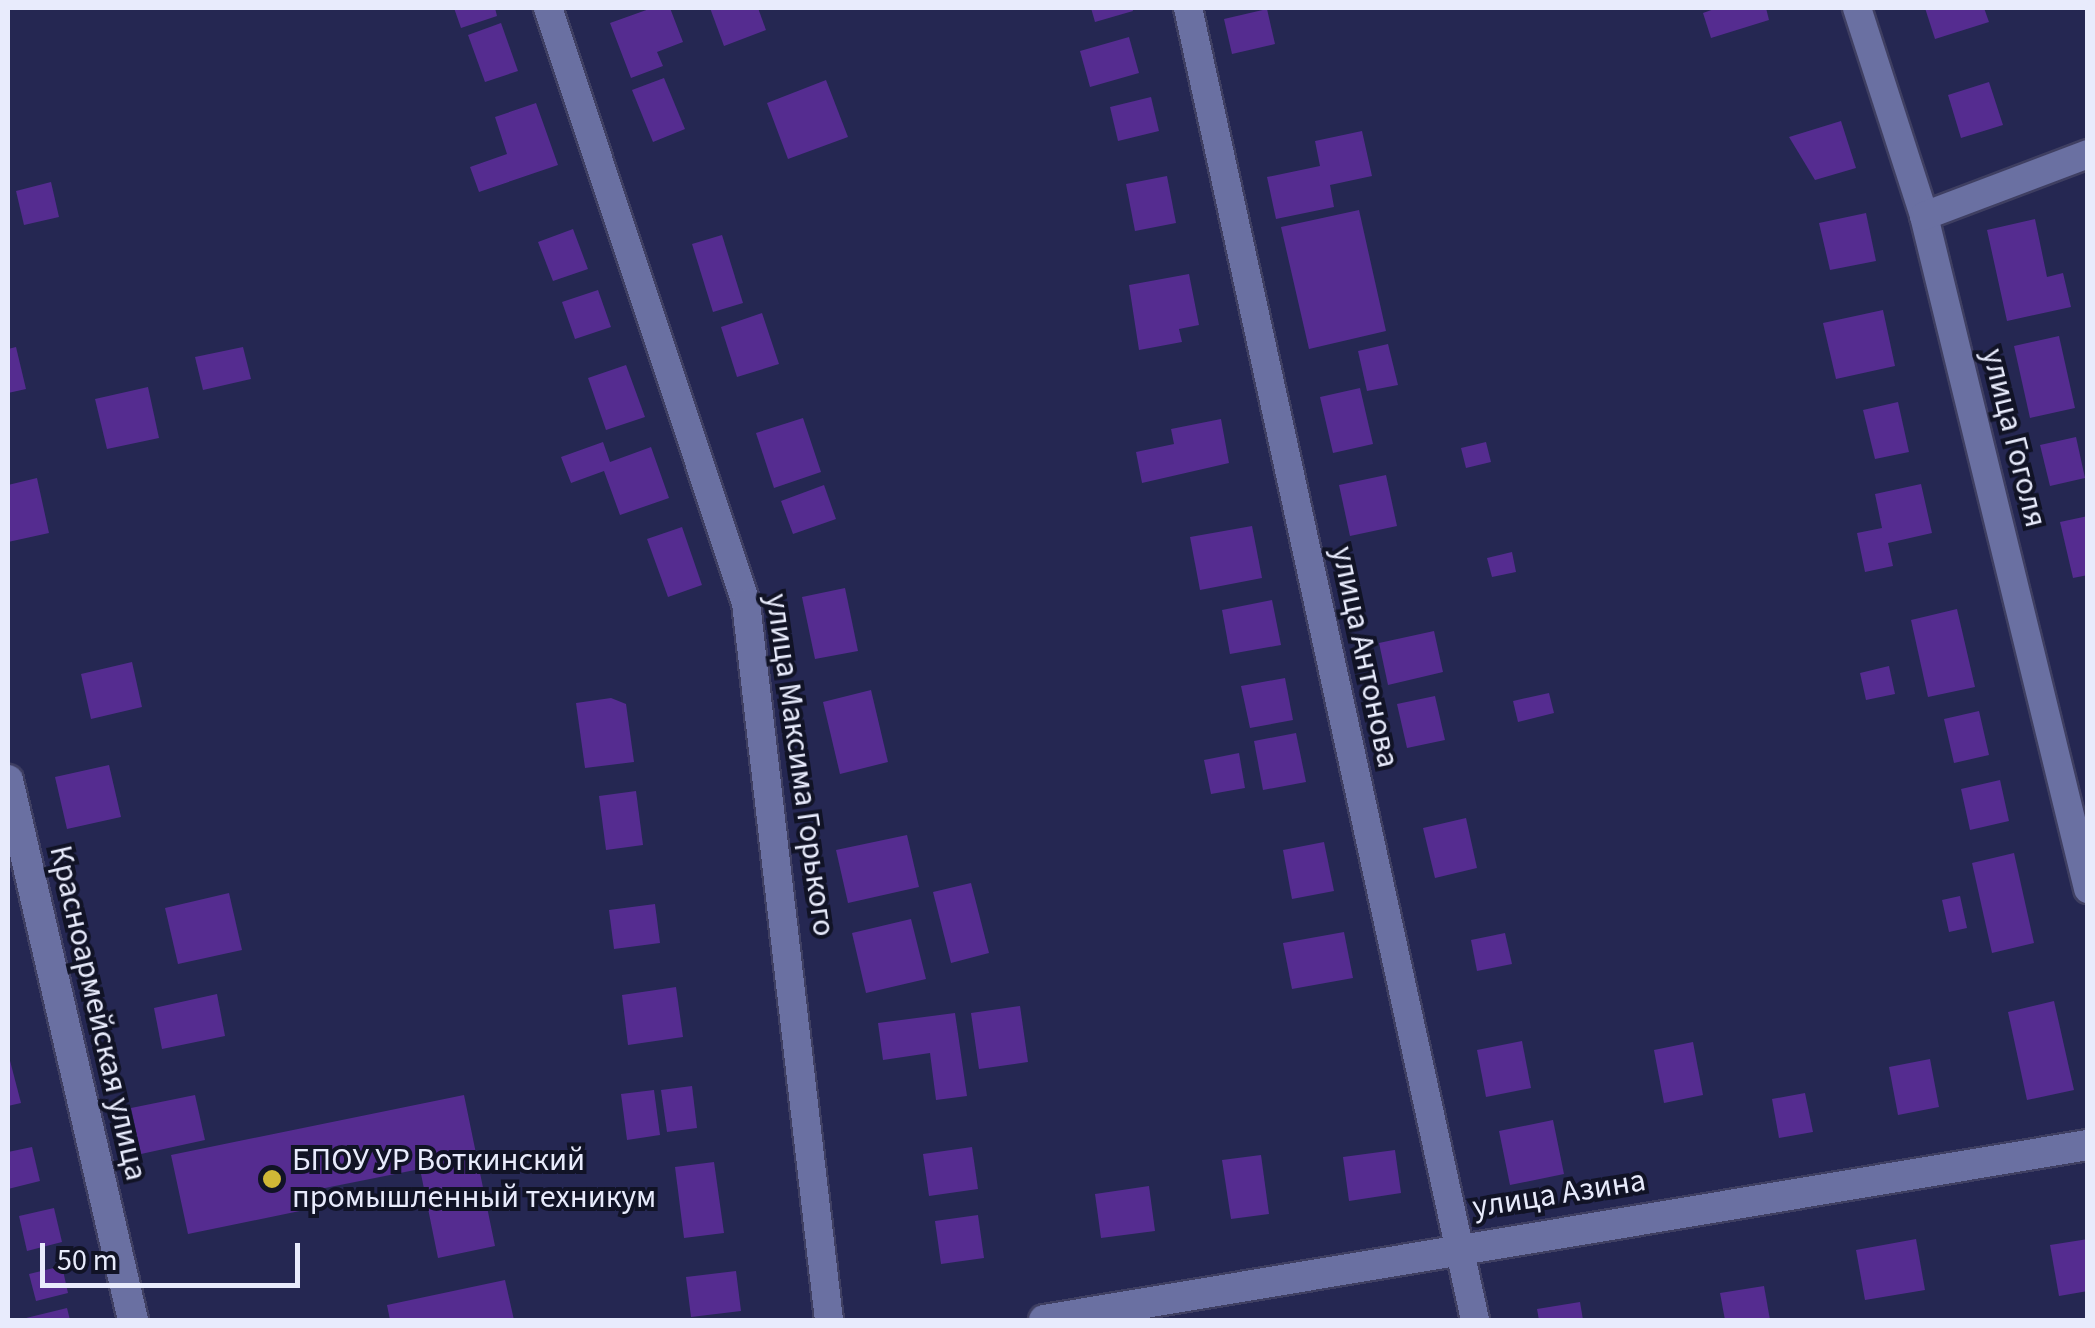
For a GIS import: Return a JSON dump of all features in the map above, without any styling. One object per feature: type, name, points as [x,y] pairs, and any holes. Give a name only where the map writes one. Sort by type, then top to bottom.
[{"type":"main road","name":"Красноармейская улица","points":[[8,780],[133,1320]]},
{"type":"main road","name":"улица Азина","points":[[1044,1320],[1457,1246],[2088,1144]]},
{"type":"street","name":"улица Максима Горького","points":[[548,8],[746,604],[829,1320]]},
{"type":"street","name":"улица Антонова","points":[[1188,8],[1474,1320]]},
{"type":"street","name":"улица Гоголя","points":[[1857,8],[1924,216],[2088,889]]},
{"type":"street","points":[[1924,216],[2088,154]]},
{"type":"building","points":[[454,8],[495,8],[497,16],[461,28]]},
{"type":"building","points":[[652,8],[670,8],[683,42],[657,52],[663,66],[631,78],[610,23]]},
{"type":"building","points":[[710,8],[758,8],[766,30],[724,46]]},
{"type":"building","points":[[1091,8],[1132,8],[1133,11],[1095,22]]},
{"type":"building","points":[[1717,8],[1766,8],[1769,20],[1711,38],[1703,13]]},
{"type":"building","points":[[1925,8],[1984,8],[1989,22],[1935,39]]},
{"type":"building","points":[[1267,9],[1275,44],[1232,54],[1224,19]]},
{"type":"building","points":[[501,23],[518,71],[485,82],[468,35]]},
{"type":"building","points":[[1129,37],[1139,73],[1090,87],[1080,51]]},
{"type":"building","points":[[664,78],[685,129],[653,142],[632,90]]},
{"type":"building","points":[[826,80],[848,137],[788,159],[767,103]]},
{"type":"building","points":[[1989,82],[2003,125],[1961,138],[1948,95]]},
{"type":"building","points":[[1151,97],[1159,131],[1118,141],[1110,107]]},
{"type":"building","points":[[536,103],[558,165],[479,192],[470,167],[507,154],[495,117]]},
{"type":"building","points":[[1841,121],[1856,168],[1815,180],[1789,137]]},
{"type":"building","points":[[1362,131],[1372,176],[1330,185],[1334,207],[1276,219],[1267,177],[1320,166],[1315,141]]},
{"type":"building","points":[[1167,176],[1176,223],[1135,231],[1126,184]]},
{"type":"building","points":[[51,182],[59,217],[24,225],[16,191]]},
{"type":"building","points":[[1359,210],[1386,331],[1309,349],[1281,227]]},
{"type":"building","points":[[1866,213],[1876,261],[1830,270],[1819,223]]},
{"type":"building","points":[[2035,219],[2047,277],[2063,273],[2071,307],[2007,321],[1987,230]]},
{"type":"building","points":[[573,229],[588,269],[553,281],[538,242]]},
{"type":"building","points":[[722,235],[743,303],[713,312],[692,244]]},
{"type":"building","points":[[1189,274],[1199,325],[1179,329],[1182,342],[1139,350],[1129,285]]},
{"type":"building","points":[[598,290],[611,327],[575,339],[562,302]]},
{"type":"building","points":[[1883,310],[1895,366],[1836,379],[1823,323]]},
{"type":"building","points":[[762,313],[779,364],[737,377],[721,327]]},
{"type":"building","points":[[2059,336],[2075,408],[2030,418],[2014,346]]},
{"type":"building","points":[[1388,344],[1398,385],[1367,391],[1358,351]]},
{"type":"building","points":[[16,347],[26,389],[8,393],[8,349]]},
{"type":"building","points":[[243,347],[251,379],[203,390],[195,357]]},
{"type":"building","points":[[626,365],[645,417],[606,430],[588,378]]},
{"type":"building","points":[[148,387],[159,438],[107,449],[95,399]]},
{"type":"building","points":[[1360,388],[1373,444],[1333,453],[1320,397]]},
{"type":"building","points":[[1898,402],[1909,452],[1875,459],[1863,410]]},
{"type":"building","points":[[803,418],[821,472],[774,488],[756,433]]},
{"type":"building","points":[[1221,419],[1229,463],[1142,483],[1136,452],[1174,444],[1171,429]]},
{"type":"building","points":[[2076,437],[2085,478],[2050,486],[2040,445]]},
{"type":"building","points":[[603,442],[610,462],[651,447],[669,498],[620,515],[604,471],[571,483],[561,457]]},
{"type":"building","points":[[1486,442],[1491,462],[1466,468],[1461,448]]},
{"type":"building","points":[[1386,475],[1397,526],[1350,536],[1339,485]]},
{"type":"building","points":[[37,478],[49,533],[8,542],[8,485]]},
{"type":"building","points":[[1921,484],[1932,533],[1888,543],[1893,566],[1865,572],[1857,533],[1882,528],[1875,494]]},
{"type":"building","points":[[824,485],[836,519],[793,534],[781,501]]},
{"type":"building","points":[[2088,516],[2088,575],[2073,578],[2060,522]]},
{"type":"building","points":[[1252,526],[1262,578],[1200,590],[1190,537]]},
{"type":"building","points":[[682,527],[702,585],[668,597],[647,539]]},
{"type":"building","points":[[1512,552],[1516,572],[1492,577],[1487,558]]},
{"type":"building","points":[[845,588],[858,651],[815,659],[802,597]]},
{"type":"building","points":[[1272,600],[1281,645],[1230,654],[1222,610]]},
{"type":"building","points":[[1957,609],[1975,687],[1928,697],[1911,620]]},
{"type":"building","points":[[1434,631],[1443,672],[1388,685],[1379,643]]},
{"type":"building","points":[[132,662],[142,707],[91,719],[81,674]]},
{"type":"building","points":[[1889,666],[1895,694],[1866,700],[1860,673]]},
{"type":"building","points":[[1285,678],[1293,720],[1250,728],[1241,686]]},
{"type":"building","points":[[871,690],[888,762],[840,774],[823,702]]},
{"type":"building","points":[[1549,693],[1554,713],[1518,722],[1513,701]]},
{"type":"building","points":[[1435,696],[1445,740],[1407,748],[1397,704]]},
{"type":"building","points":[[611,698],[626,704],[634,762],[585,768],[576,703]]},
{"type":"building","points":[[1979,711],[1989,755],[1954,763],[1944,719]]},
{"type":"building","points":[[1296,733],[1306,782],[1263,790],[1254,741]]},
{"type":"building","points":[[1239,753],[1245,788],[1211,794],[1204,760]]},
{"type":"building","points":[[109,765],[121,817],[67,829],[55,777]]},
{"type":"building","points":[[2000,780],[2009,821],[1970,830],[1961,789]]},
{"type":"building","points":[[636,791],[643,845],[606,850],[599,796]]},
{"type":"building","points":[[1466,818],[1477,868],[1435,878],[1423,828]]},
{"type":"building","points":[[907,835],[919,887],[848,903],[836,850]]},
{"type":"building","points":[[1324,842],[1334,891],[1292,899],[1283,850]]},
{"type":"building","points":[[2014,853],[2034,943],[1992,953],[1972,863]]},
{"type":"building","points":[[971,883],[989,953],[951,963],[933,892]]},
{"type":"building","points":[[229,893],[242,950],[178,964],[165,908]]},
{"type":"building","points":[[1960,896],[1967,928],[1949,932],[1942,900]]},
{"type":"building","points":[[655,904],[660,943],[614,949],[609,910]]},
{"type":"building","points":[[911,919],[926,979],[866,993],[852,933]]},
{"type":"building","points":[[1344,932],[1353,978],[1292,989],[1283,943]]},
{"type":"building","points":[[1505,933],[1512,964],[1477,971],[1471,940]]},
{"type":"building","points":[[676,987],[683,1037],[628,1045],[622,995]]},
{"type":"building","points":[[217,994],[225,1036],[162,1049],[154,1008]]},
{"type":"building","points":[[2054,1001],[2074,1090],[2027,1100],[2008,1012]]},
{"type":"building","points":[[1020,1006],[1028,1062],[979,1069],[971,1013]]},
{"type":"building","points":[[955,1013],[967,1096],[936,1100],[930,1053],[883,1060],[878,1023]]},
{"type":"building","points":[[1522,1041],[1531,1088],[1486,1097],[1477,1050]]},
{"type":"building","points":[[1693,1042],[1703,1095],[1664,1103],[1654,1050]]},
{"type":"building","points":[[8,1053],[21,1103],[8,1106]]},
{"type":"building","points":[[1930,1059],[1939,1107],[1898,1115],[1889,1067]]},
{"type":"building","points":[[692,1086],[697,1128],[667,1132],[661,1090]]},
{"type":"building","points":[[654,1090],[660,1135],[627,1140],[621,1094]]},
{"type":"building","points":[[1805,1093],[1813,1132],[1779,1138],[1772,1099]]},
{"type":"building","points":[[195,1095],[205,1140],[141,1154],[131,1108]]},
{"type":"building","name":"БПОУ УР Воткинский промышленный техникум","points":[[464,1095],[495,1246],[438,1258],[420,1169],[315,1190],[319,1207],[188,1234],[171,1155]]},
{"type":"building","points":[[1553,1120],[1564,1174],[1510,1185],[1499,1131]]},
{"type":"building","points":[[32,1147],[40,1181],[8,1189],[8,1152]]},
{"type":"building","points":[[972,1147],[978,1189],[929,1196],[923,1154]]},
{"type":"building","points":[[1395,1150],[1401,1193],[1349,1201],[1343,1157]]},
{"type":"building","points":[[1261,1155],[1269,1214],[1231,1219],[1222,1160]]},
{"type":"building","points":[[714,1162],[724,1233],[684,1238],[675,1167]]},
{"type":"building","points":[[1149,1186],[1155,1231],[1101,1238],[1095,1194]]},
{"type":"building","points":[[54,1208],[62,1242],[27,1251],[19,1216]]},
{"type":"building","points":[[978,1215],[984,1258],[941,1264],[935,1221]]},
{"type":"building","points":[[1916,1239],[1925,1290],[1865,1300],[1856,1250]]},
{"type":"building","points":[[2088,1239],[2088,1291],[2059,1296],[2050,1245]]},
{"type":"building","points":[[62,1266],[68,1293],[36,1301],[29,1274]]},
{"type":"building","points":[[736,1271],[741,1311],[691,1317],[686,1277]]},
{"type":"building","points":[[505,1280],[514,1320],[390,1320],[387,1305]]},
{"type":"building","points":[[1764,1286],[1770,1320],[1725,1320],[1720,1293]]},
{"type":"building","points":[[1580,1302],[1583,1320],[1539,1320],[1537,1309]]},
{"type":"building","points":[[67,1308],[70,1320],[22,1319]]},
{"type":"place","name":"БПОУ УР Воткинский промышленный техникум","points":[[272,1179]]}]
